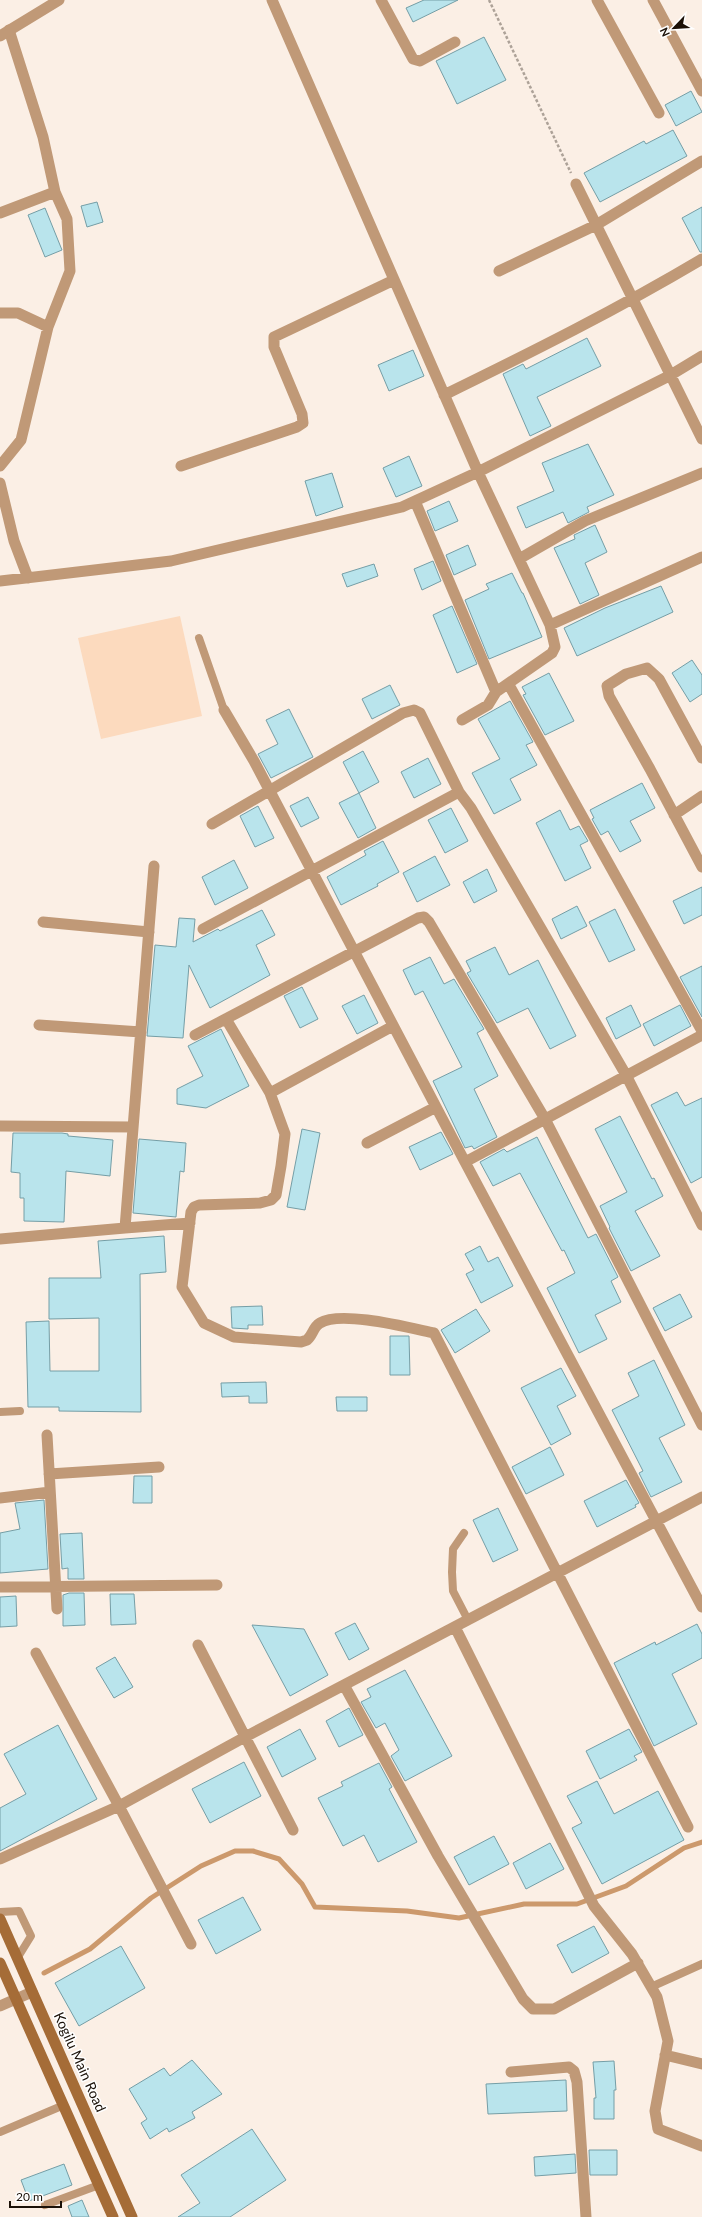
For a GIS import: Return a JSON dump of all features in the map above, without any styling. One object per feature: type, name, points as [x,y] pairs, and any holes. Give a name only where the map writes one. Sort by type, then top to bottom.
[{"type":"main road","name":"Kogilu Main Road","points":[[0,1919],[132,2217]]},
{"type":"main road","points":[[0,1963],[113,2217]]},
{"type":"street","points":[[0,466],[21,440],[48,327],[70,271],[67,219],[55,192],[43,137],[4,33],[59,0]]},
{"type":"street","points":[[272,0],[478,472],[550,625],[555,647],[552,653],[496,692],[488,705],[462,720]]},
{"type":"street","points":[[381,0],[413,59],[420,61],[456,42]]},
{"type":"street","points":[[597,0],[659,113]]},
{"type":"street","points":[[653,0],[702,91]]},
{"type":"street","points":[[499,271],[596,225],[702,161]]},
{"type":"street","points":[[576,184],[669,376],[702,439]]},
{"type":"street","points":[[0,213],[55,192]]},
{"type":"street","points":[[444,395],[540,348],[632,300],[702,259]]},
{"type":"street","points":[[181,466],[297,428],[303,423],[302,414],[274,347],[274,338],[394,280]]},
{"type":"street","points":[[0,313],[18,313],[48,327]]},
{"type":"street","points":[[0,580],[171,561],[402,507],[478,472],[669,376],[702,356]]},
{"type":"street","points":[[519,559],[585,521],[702,473]]},
{"type":"street","points":[[0,483],[14,541],[28,578]]},
{"type":"street","points":[[415,501],[496,692]]},
{"type":"street","points":[[550,625],[702,557]]},
{"type":"street","points":[[702,758],[659,679],[647,668],[626,674],[607,686],[609,696],[702,867]]},
{"type":"street","points":[[508,685],[702,1031]]},
{"type":"street","points":[[224,710],[270,791],[393,1026],[702,1607]]},
{"type":"street","points":[[212,824],[403,713],[414,710],[420,713],[459,792],[471,808],[626,1075],[702,1225]]},
{"type":"street","points":[[203,929],[459,792]]},
{"type":"street","points":[[674,814],[702,796]]},
{"type":"street","points":[[125,1228],[154,866]]},
{"type":"street","points":[[195,1035],[418,918],[424,917],[429,922],[545,1119],[702,1425]]},
{"type":"street","points":[[43,922],[149,932]]},
{"type":"street","points":[[226,1019],[270,1093],[285,1134],[276,1195],[271,1200],[260,1203],[199,1205],[194,1207],[191,1212],[182,1287],[204,1322],[234,1337],[301,1342],[310,1338],[314,1328],[325,1321],[354,1319],[397,1324],[434,1333],[688,1827]]},
{"type":"street","points":[[38,1025],[141,1032]]},
{"type":"street","points":[[270,1093],[393,1026]]},
{"type":"street","points":[[465,1162],[702,1035]]},
{"type":"street","points":[[367,1143],[436,1107]]},
{"type":"street","points":[[0,1126],[133,1127]]},
{"type":"street","points":[[0,1239],[190,1223]]},
{"type":"street","points":[[47,1435],[57,1609]]},
{"type":"street","points":[[49,1474],[159,1467]]},
{"type":"street","points":[[0,1498],[50,1492]]},
{"type":"street","points":[[0,1859],[119,1806],[245,1737],[702,1497]]},
{"type":"street","points":[[0,1587],[216,1585]]},
{"type":"street","points":[[455,1627],[594,1906],[611,1925],[638,1963],[657,1997],[668,2041],[655,2111],[658,2129],[702,2146]]},
{"type":"street","points":[[198,1644],[293,1830]]},
{"type":"street","points":[[36,1653],[192,1944]]},
{"type":"street","points":[[344,1685],[468,1907],[523,1999],[533,2009],[554,2009],[638,1963]]},
{"type":"street","points":[[0,2006],[32,1992]]},
{"type":"street","points":[[665,2055],[702,2064]]},
{"type":"street","points":[[511,2072],[569,2067],[574,2071],[577,2082],[586,2217]]},
{"type":"lane","points":[[199,638],[224,710]]},
{"type":"lane","points":[[0,1412],[20,1412]]},
{"type":"lane","points":[[464,1533],[453,1549],[452,1572],[454,1591],[468,1620]]},
{"type":"lane","points":[[0,1912],[19,1911],[31,1936],[18,1957]]},
{"type":"lane","points":[[652,1987],[702,1964]]},
{"type":"lane","points":[[0,2132],[64,2105]]},
{"type":"lane","points":[[45,2205],[99,2185]]},
{"type":"path","points":[[488,0],[576,184]]},
{"type":"shaded area","points":[[180,616],[202,716],[101,739],[78,638]]},
{"type":"building","points":[[424,0],[458,0],[413,22],[406,8]]},
{"type":"building","points":[[484,37],[506,80],[457,104],[436,61]]},
{"type":"building","points":[[691,91],[702,112],[676,126],[665,105]]},
{"type":"building","points":[[673,130],[687,156],[600,202],[584,173],[644,141],[646,144]]},
{"type":"building","points":[[97,202],[103,222],[87,227],[81,206]]},
{"type":"building","points":[[702,207],[702,252],[700,252],[682,218]]},
{"type":"building","points":[[45,208],[62,250],[45,257],[28,215]]},
{"type":"building","points":[[587,338],[601,366],[537,397],[551,426],[530,436],[503,374],[523,364],[526,369]]},
{"type":"building","points":[[413,350],[424,376],[389,391],[378,365]]},
{"type":"building","points":[[588,444],[614,495],[587,507],[589,512],[568,523],[563,512],[526,528],[517,507],[554,491],[542,463]]},
{"type":"building","points":[[409,456],[422,486],[396,497],[383,468]]},
{"type":"building","points":[[332,473],[343,507],[316,516],[305,481]]},
{"type":"building","points":[[449,501],[458,521],[435,531],[427,511]]},
{"type":"building","points":[[595,525],[607,552],[585,563],[599,595],[580,604],[554,548],[575,539],[574,535]]},
{"type":"building","points":[[468,545],[476,565],[454,575],[446,555]]},
{"type":"building","points":[[433,561],[441,581],[422,590],[414,569]]},
{"type":"building","points":[[374,564],[378,576],[347,587],[342,574]]},
{"type":"building","points":[[512,573],[523,593],[542,637],[489,659],[465,600],[489,589],[486,584]]},
{"type":"building","points":[[661,586],[673,612],[577,656],[564,628],[605,608]]},
{"type":"building","points":[[452,606],[477,664],[457,673],[433,615]]},
{"type":"building","points":[[692,660],[702,675],[702,694],[690,702],[672,673]]},
{"type":"building","points":[[549,673],[574,721],[545,735],[523,695],[526,694],[522,687]]},
{"type":"building","points":[[390,685],[400,705],[372,719],[362,699]]},
{"type":"building","points":[[510,701],[533,742],[526,745],[537,765],[510,779],[521,800],[494,814],[472,773],[500,759],[478,719]]},
{"type":"building","points":[[289,709],[313,757],[271,778],[258,754],[278,744],[266,720]]},
{"type":"building","points":[[363,751],[379,782],[359,793],[343,762]]},
{"type":"building","points":[[428,758],[441,784],[414,798],[401,772]]},
{"type":"building","points":[[642,783],[655,808],[630,821],[641,841],[620,852],[608,831],[601,835],[592,819],[594,818],[590,810]]},
{"type":"building","points":[[359,793],[376,828],[358,838],[339,803]]},
{"type":"building","points":[[308,797],[319,818],[301,827],[290,806]]},
{"type":"building","points":[[258,806],[274,838],[255,847],[240,816]]},
{"type":"building","points":[[451,808],[468,841],[445,853],[428,820]]},
{"type":"building","points":[[560,810],[570,830],[579,826],[588,841],[580,845],[591,868],[565,881],[536,823]]},
{"type":"building","points":[[383,841],[399,872],[377,884],[378,886],[341,905],[327,877],[366,855],[364,851]]},
{"type":"building","points":[[435,856],[450,885],[417,902],[403,873]]},
{"type":"building","points":[[234,860],[248,888],[215,905],[202,877]]},
{"type":"building","points":[[487,869],[497,891],[474,903],[463,882]]},
{"type":"building","points":[[702,887],[702,915],[684,924],[673,901]]},
{"type":"building","points":[[577,906],[587,926],[561,939],[552,919]]},
{"type":"building","points":[[615,909],[635,950],[609,962],[589,922]]},
{"type":"building","points":[[262,910],[275,935],[256,945],[270,975],[210,1008],[189,965],[183,1038],[147,1036],[155,945],[176,947],[179,918],[195,919],[193,942],[218,929],[220,931]]},
{"type":"building","points":[[495,947],[509,975],[538,960],[576,1036],[550,1049],[528,1008],[497,1023],[467,973],[471,971],[466,961]]},
{"type":"building","points":[[430,957],[444,984],[454,979],[484,1029],[477,1033],[498,1076],[474,1089],[497,1137],[474,1149],[472,1146],[465,1148],[433,1081],[462,1067],[423,991],[415,995],[403,970]]},
{"type":"building","points":[[702,966],[702,1017],[680,977]]},
{"type":"building","points":[[302,987],[318,1019],[300,1028],[284,996]]},
{"type":"building","points":[[364,995],[378,1023],[357,1034],[342,1006]]},
{"type":"building","points":[[631,1005],[641,1026],[616,1039],[606,1018]]},
{"type":"building","points":[[680,1005],[691,1026],[654,1046],[643,1024]]},
{"type":"building","points":[[221,1029],[249,1086],[206,1108],[177,1104],[177,1089],[203,1076],[188,1046]]},
{"type":"building","points":[[677,1092],[685,1106],[702,1098],[702,1177],[691,1183],[651,1105]]},
{"type":"building","points":[[620,1116],[652,1179],[654,1178],[663,1196],[635,1211],[660,1256],[631,1271],[609,1228],[610,1227],[600,1206],[627,1192],[595,1129]]},
{"type":"building","points":[[302,1129],[320,1133],[305,1210],[287,1207]]},
{"type":"building","points":[[441,1132],[453,1154],[420,1170],[409,1147]]},
{"type":"building","points":[[13,1133],[62,1133],[68,1134],[68,1136],[113,1140],[110,1176],[66,1171],[64,1222],[24,1221],[24,1198],[20,1198],[20,1173],[11,1172]]},
{"type":"building","points":[[537,1137],[588,1238],[596,1234],[618,1277],[611,1281],[621,1302],[595,1315],[607,1339],[579,1353],[547,1288],[575,1273],[564,1250],[562,1251],[520,1173],[493,1186],[480,1162],[504,1149],[507,1152]]},
{"type":"building","points":[[139,1139],[186,1143],[184,1172],[180,1171],[176,1217],[133,1213]]},
{"type":"building","points":[[164,1236],[166,1272],[140,1274],[141,1412],[59,1411],[59,1407],[28,1407],[26,1322],[49,1321],[50,1371],[99,1371],[99,1318],[49,1319],[49,1278],[101,1278],[98,1241]]},
{"type":"building","points":[[480,1246],[488,1262],[498,1257],[513,1286],[481,1303],[466,1274],[474,1270],[465,1254]]},
{"type":"building","points":[[680,1294],[692,1317],[665,1331],[653,1308]]},
{"type":"building","points":[[262,1306],[263,1325],[248,1325],[248,1329],[232,1328],[231,1307]]},
{"type":"building","points":[[476,1309],[490,1331],[455,1353],[441,1330]]},
{"type":"building","points":[[390,1336],[409,1336],[410,1375],[390,1375]]},
{"type":"building","points":[[654,1360],[685,1425],[659,1438],[682,1482],[651,1497],[639,1473],[643,1471],[612,1410],[639,1396],[628,1373]]},
{"type":"building","points":[[561,1368],[576,1396],[557,1406],[571,1434],[551,1445],[521,1388]]},
{"type":"building","points":[[266,1382],[267,1403],[249,1403],[249,1396],[222,1397],[221,1383]]},
{"type":"building","points":[[336,1397],[367,1397],[367,1411],[337,1411]]},
{"type":"building","points":[[550,1447],[564,1475],[526,1494],[512,1467]]},
{"type":"building","points":[[134,1476],[152,1476],[152,1503],[133,1503]]},
{"type":"building","points":[[626,1480],[639,1503],[635,1505],[636,1507],[597,1527],[584,1501]]},
{"type":"building","points":[[44,1500],[48,1569],[0,1573],[0,1533],[20,1529],[15,1503]]},
{"type":"building","points":[[498,1508],[518,1550],[493,1562],[473,1520]]},
{"type":"building","points":[[82,1533],[84,1579],[68,1579],[68,1568],[62,1569],[60,1534]]},
{"type":"building","points":[[69,1593],[84,1593],[85,1625],[63,1626],[63,1595]]},
{"type":"building","points":[[110,1594],[134,1594],[136,1624],[111,1625]]},
{"type":"building","points":[[16,1596],[17,1626],[0,1627],[0,1597]]},
{"type":"building","points":[[355,1623],[369,1649],[349,1660],[335,1633]]},
{"type":"building","points":[[697,1624],[702,1634],[702,1658],[672,1674],[697,1724],[654,1746],[614,1663],[655,1642],[656,1645]]},
{"type":"building","points":[[252,1625],[304,1629],[328,1675],[290,1696]]},
{"type":"building","points":[[115,1657],[133,1687],[114,1698],[96,1668]]},
{"type":"building","points":[[405,1670],[452,1756],[405,1781],[391,1756],[399,1750],[385,1723],[376,1728],[361,1702],[371,1697],[367,1689]]},
{"type":"building","points":[[349,1708],[363,1735],[339,1747],[326,1721]]},
{"type":"building","points":[[58,1725],[97,1799],[0,1851],[0,1808],[26,1794],[4,1754]]},
{"type":"building","points":[[300,1729],[316,1759],[282,1777],[267,1747]]},
{"type":"building","points":[[629,1729],[642,1752],[634,1756],[637,1760],[600,1779],[586,1751]]},
{"type":"building","points":[[244,1762],[261,1796],[210,1823],[192,1789]]},
{"type":"building","points":[[379,1763],[392,1787],[389,1789],[417,1842],[378,1862],[364,1835],[343,1846],[318,1798],[343,1786],[341,1782]]},
{"type":"building","points":[[597,1781],[614,1814],[658,1791],[684,1840],[602,1884],[572,1828],[582,1823],[567,1796]]},
{"type":"building","points":[[494,1836],[509,1864],[469,1885],[454,1857]]},
{"type":"building","points":[[550,1843],[564,1869],[526,1889],[513,1863]]},
{"type":"building","points":[[243,1897],[261,1930],[216,1954],[198,1920]]},
{"type":"building","points":[[594,1926],[609,1953],[572,1973],[557,1945]]},
{"type":"building","points":[[121,1946],[145,1988],[79,2026],[55,1983]]},
{"type":"building","points":[[192,2060],[222,2094],[192,2112],[195,2118],[169,2132],[167,2128],[150,2139],[141,2123],[147,2119],[129,2089],[164,2068],[170,2076]]},
{"type":"building","points":[[614,2061],[616,2090],[614,2090],[614,2119],[594,2119],[594,2098],[596,2098],[593,2062]]},
{"type":"building","points":[[566,2080],[567,2111],[488,2114],[486,2084]]},
{"type":"building","points":[[252,2129],[286,2180],[230,2217],[178,2217],[200,2203],[181,2175]]},
{"type":"building","points":[[589,2150],[617,2150],[617,2175],[590,2175]]},
{"type":"building","points":[[575,2154],[576,2173],[535,2176],[534,2157]]},
{"type":"building","points":[[64,2164],[72,2185],[29,2201],[21,2180]]},
{"type":"building","points":[[82,2200],[89,2217],[72,2217],[68,2206]]},
{"type":"waterway","points":[[44,1973],[90,1949],[151,1898],[201,1866],[235,1851],[253,1851],[279,1859],[302,1884],[315,1907],[407,1911],[459,1918],[524,1904],[577,1904],[626,1886],[684,1848],[702,1842]]}]
